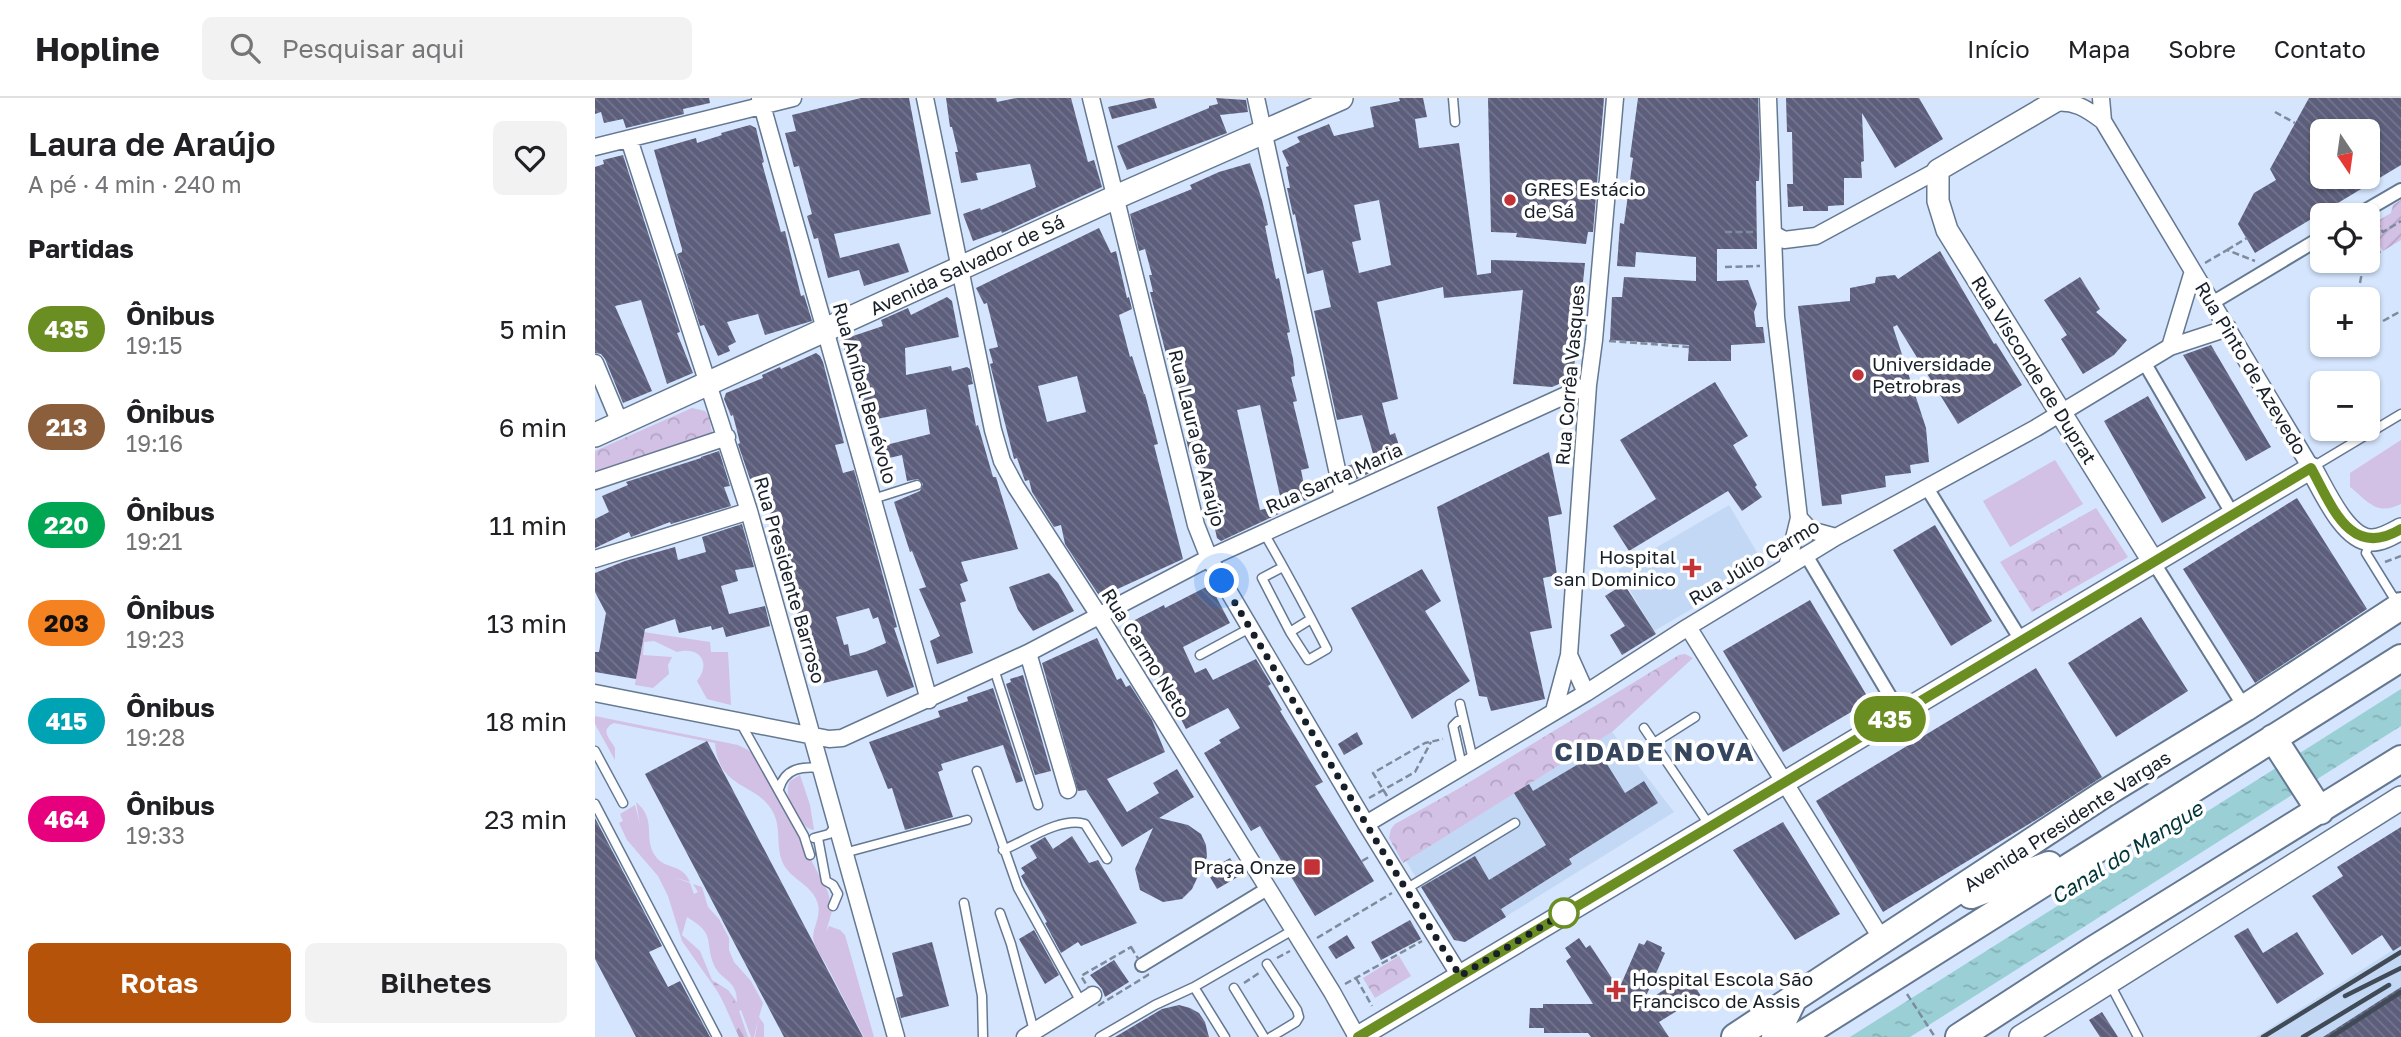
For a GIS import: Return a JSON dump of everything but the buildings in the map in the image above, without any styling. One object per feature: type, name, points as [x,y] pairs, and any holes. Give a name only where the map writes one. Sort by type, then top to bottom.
[{"type":"main road","name":"Avenida Salvador de Sá","points":[[595,435],[1116,197],[1341,98]]},
{"type":"main road","name":"Avenida Presidente Vargas","points":[[1735,1037],[2104,794],[2245,708],[2401,605]]},
{"type":"main road","name":"Avenida Presidente Vargas","points":[[1799,1037],[2100,846],[2279,747],[2401,658]]},
{"type":"main road","points":[[2279,747],[2314,802]]},
{"type":"main road","points":[[1958,1037],[2314,802],[2401,759]]},
{"type":"main road","points":[[2021,1037],[2401,798]]},
{"type":"main road","points":[[1928,911],[2100,846]]},
{"type":"main road","points":[[1775,1037],[1793,1000]]},
{"type":"street","points":[[595,147],[761,102],[793,98]]},
{"type":"street","name":"Rua Carmo Neto","points":[[925,98],[993,430],[1002,461],[1332,992],[1357,1037]]},
{"type":"street","name":"Rua Laura de Araújo","points":[[1091,98],[1196,526],[1209,558],[1366,824],[1460,976]]},
{"type":"street","points":[[1257,98],[1343,497]]},
{"type":"street","name":"Rua Corrêa Vasques","points":[[1554,711],[1569,655],[1588,385],[1615,98]]},
{"type":"street","points":[[1768,98],[1776,317],[1799,518],[1787,567]]},
{"type":"street","name":"Rua Pinto de Azevedo","points":[[2101,98],[2103,121],[2339,516],[2361,538],[2371,540]]},
{"type":"street","points":[[1774,234],[1784,240],[1816,236],[1938,170],[2057,100]]},
{"type":"street","name":"Rua Pinto de Azevedo","points":[[2057,100],[2075,104],[2103,121]]},
{"type":"street","name":"Rua Aníbal Benévolo","points":[[761,102],[929,700]]},
{"type":"street","name":"Rua Presidente Barroso","points":[[629,139],[707,383],[727,437],[896,1037]]},
{"type":"street","name":"Rua Visconde de Duprat","points":[[1938,170],[1938,201],[1947,230],[2154,563]]},
{"type":"street","points":[[2379,203],[2401,190]]},
{"type":"street","points":[[2212,303],[2310,244]]},
{"type":"street","points":[[2170,347],[2193,271]]},
{"type":"street","name":"Rua Júlio Carmo","points":[[1366,824],[1586,693],[1836,537],[2061,413],[2170,347],[2228,328]]},
{"type":"street","points":[[2144,362],[2233,515]]},
{"type":"street","points":[[595,363],[621,423]]},
{"type":"street","name":"Rua Santa Maria","points":[[595,693],[836,740],[1028,653],[1209,558],[1588,385]]},
{"type":"street","points":[[595,481],[727,437]]},
{"type":"street","points":[[1357,1037],[1383,1024],[2311,468]]},
{"type":"street","points":[[1927,488],[2021,640]]},
{"type":"street","points":[[595,559],[749,511]]},
{"type":"street","points":[[1799,518],[1810,530],[1836,537]]},
{"type":"street","points":[[2371,540],[2401,529]]},
{"type":"street","points":[[1806,555],[1900,713]]},
{"type":"street","points":[[2154,563],[2245,708]]},
{"type":"street","points":[[1688,627],[1884,941]]},
{"type":"street","points":[[1028,653],[1068,790]]},
{"type":"street","name":"Rua Corrêa Vasques","points":[[1569,655],[1586,693]]},
{"type":"street","points":[[1142,965],[1266,889]]},
{"type":"street","points":[[1030,1034],[1087,999]]},
{"type":"lane","points":[[1453,98],[1455,122]]},
{"type":"lane","points":[[2311,468],[2401,414]]},
{"type":"lane","points":[[873,499],[917,485]]},
{"type":"lane","points":[[1264,533],[1283,567],[1327,649],[1308,660],[1262,578],[1283,567]]},
{"type":"lane","points":[[2371,540],[2366,553],[2401,605]]},
{"type":"lane","points":[[1290,632],[1311,619]]},
{"type":"lane","points":[[1200,655],[1250,628]]},
{"type":"lane","points":[[995,669],[1038,805]]},
{"type":"lane","points":[[1460,704],[1467,763]]},
{"type":"lane","points":[[1654,743],[1695,717]]},
{"type":"lane","points":[[1464,721],[1454,724],[1455,736],[1467,763]]},
{"type":"lane","points":[[740,722],[804,836],[810,855]]},
{"type":"lane","points":[[1644,728],[1710,826]]},
{"type":"lane","points":[[595,751],[623,803]]},
{"type":"lane","points":[[779,789],[781,782],[792,770],[807,766],[821,768]]},
{"type":"lane","points":[[977,771],[1018,888],[1087,999]]},
{"type":"lane","points":[[595,804],[717,1037]]},
{"type":"lane","points":[[844,853],[967,820]]},
{"type":"lane","points":[[1003,850],[1060,824],[1078,822],[1085,824],[1107,859]]},
{"type":"lane","points":[[1405,888],[1515,823]]},
{"type":"lane","points":[[804,836],[818,838],[829,834],[837,825]]},
{"type":"lane","points":[[818,838],[826,881],[833,885],[838,894],[833,906]]},
{"type":"lane","points":[[964,903],[980,983],[983,1037]]},
{"type":"lane","points":[[1000,913],[1011,944],[1030,1034]]},
{"type":"lane","points":[[1100,1037],[1155,1005],[1299,940]]},
{"type":"lane","points":[[1269,964],[1299,1017],[1296,1022],[1271,1037]]},
{"type":"lane","points":[[2109,982],[2138,1037]]},
{"type":"lane","points":[[1194,986],[1225,1037]]},
{"type":"lane","points":[[1234,988],[1264,1037]]},
{"type":"path","points":[[2275,112],[2295,123]]},
{"type":"path","points":[[2380,227],[2383,232],[2401,221]]},
{"type":"path","points":[[1725,232],[1774,234]]},
{"type":"path","points":[[2193,271],[2247,239]]},
{"type":"path","points":[[2227,250],[2245,258],[2275,265]]},
{"type":"path","points":[[1725,267],[1775,265]]},
{"type":"path","points":[[2360,282],[2362,273]]},
{"type":"path","points":[[2383,321],[2401,311]]},
{"type":"path","points":[[1594,340],[1690,346]]},
{"type":"path","points":[[2375,565],[2401,556]]},
{"type":"path","points":[[1394,807],[1373,773],[1431,742],[1455,736]]},
{"type":"path","points":[[1356,806],[1415,772],[1431,742]]},
{"type":"path","points":[[1269,964],[1299,940],[1405,888]]},
{"type":"path","points":[[1332,992],[1434,934]]},
{"type":"path","points":[[1131,947],[1148,975],[1099,1005],[1087,999],[1081,976],[1131,947]]},
{"type":"path","points":[[1356,978],[1383,1024]]},
{"type":"path","points":[[1908,995],[1934,1035]]},
{"type":"shaded area","name":"Hospital san Dominico","points":[[1729,505],[1765,566],[1654,631],[1618,570]]},
{"type":"shaded area","points":[[1612,732],[1674,812],[1465,942],[1454,940],[1406,861]]},
{"type":"shaded area","points":[[2401,945],[2401,1037],[2256,1037]]},
{"type":"green space","points":[[2401,200],[2401,240],[2383,251],[2380,246],[2380,220],[2391,213],[2393,205]]},
{"type":"green space","points":[[692,408],[705,411],[713,437],[595,476],[595,451]]},
{"type":"green space","points":[[2401,440],[2401,504],[2385,509],[2373,506],[2350,487],[2350,473]]},
{"type":"green space","points":[[2055,460],[2083,504],[2010,547],[1983,501]]},
{"type":"green space","points":[[2096,508],[2128,557],[2032,612],[2000,562]]},
{"type":"green space","points":[[643,632],[710,642],[711,652],[728,652],[731,705],[707,699],[697,681],[703,668],[701,657],[692,651],[677,652],[654,641],[644,642],[643,655],[672,657],[668,665],[669,674],[653,688],[635,685]]},
{"type":"green space","points":[[1685,654],[1693,658],[1612,732],[1403,863],[1389,838],[1395,824],[1458,789],[1679,655]]},
{"type":"green space","points":[[595,716],[738,745],[757,758],[828,892],[832,911],[826,932],[829,926],[845,935],[874,1037],[864,1037],[815,946],[813,937],[819,912],[817,901],[782,861],[774,814],[767,803],[724,770],[718,759],[715,743],[614,723],[606,732],[615,748],[615,760],[595,724]]},
{"type":"green space","points":[[800,775],[810,805],[814,830],[802,823],[790,802],[790,781]]},
{"type":"green space","points":[[636,802],[646,816],[650,843],[656,857],[664,864],[683,872],[690,882],[673,877],[690,883],[694,894],[698,892],[693,884],[702,887],[708,907],[719,919],[729,938],[729,950],[734,962],[751,981],[763,1003],[759,1017],[764,1024],[764,1037],[755,1037],[758,1020],[754,1037],[751,1037],[741,1010],[739,1011],[748,1037],[739,1037],[720,995],[682,941],[668,896],[658,876],[627,840],[619,823],[623,821],[620,814],[635,805],[640,824]],"holes":[[[687,917],[706,934],[717,971],[735,989],[737,1002],[728,990],[712,980],[700,951],[682,935]]]},
{"type":"green space","points":[[1399,956],[1411,976],[1375,998],[1363,978]]},
{"type":"green space","points":[[714,982],[734,1000],[748,1037],[739,1037]]},
{"type":"water","points":[[2401,689],[2401,726],[1910,1037],[1850,1037]]},
{"type":"railway","points":[[2263,1037],[2401,952]]},
{"type":"railway","points":[[2345,996],[2401,968]]},
{"type":"railway","points":[[2303,1037],[2389,985]]},
{"type":"railway","points":[[2331,1037],[2401,992]]},
{"type":"bus line","name":"435","points":[[1358,1037],[2311,468],[2339,516],[2361,538],[2382,538],[2401,529]]},
{"type":"place","name":"GRES Estácio de Sá","points":[[1510,200]]},
{"type":"place","name":"Universidade Petrobras","points":[[1858,375]]},
{"type":"place","name":"Hospital san Dominico","points":[[1692,568]]},
{"type":"place","name":"Praça Onze","points":[[1312,867]]},
{"type":"place","name":"Hospital Escola São Francisco de Assis","points":[[1616,990]]},
{"type":"district","name":"CIDADE NOVA","points":[[1655,752]]},
{"type":"route","points":[[1222,581],[1378,844],[1460,976],[1564,913]]},
{"type":"water label","name":"Canal do Mangue","points":[[2127,853]]}]
